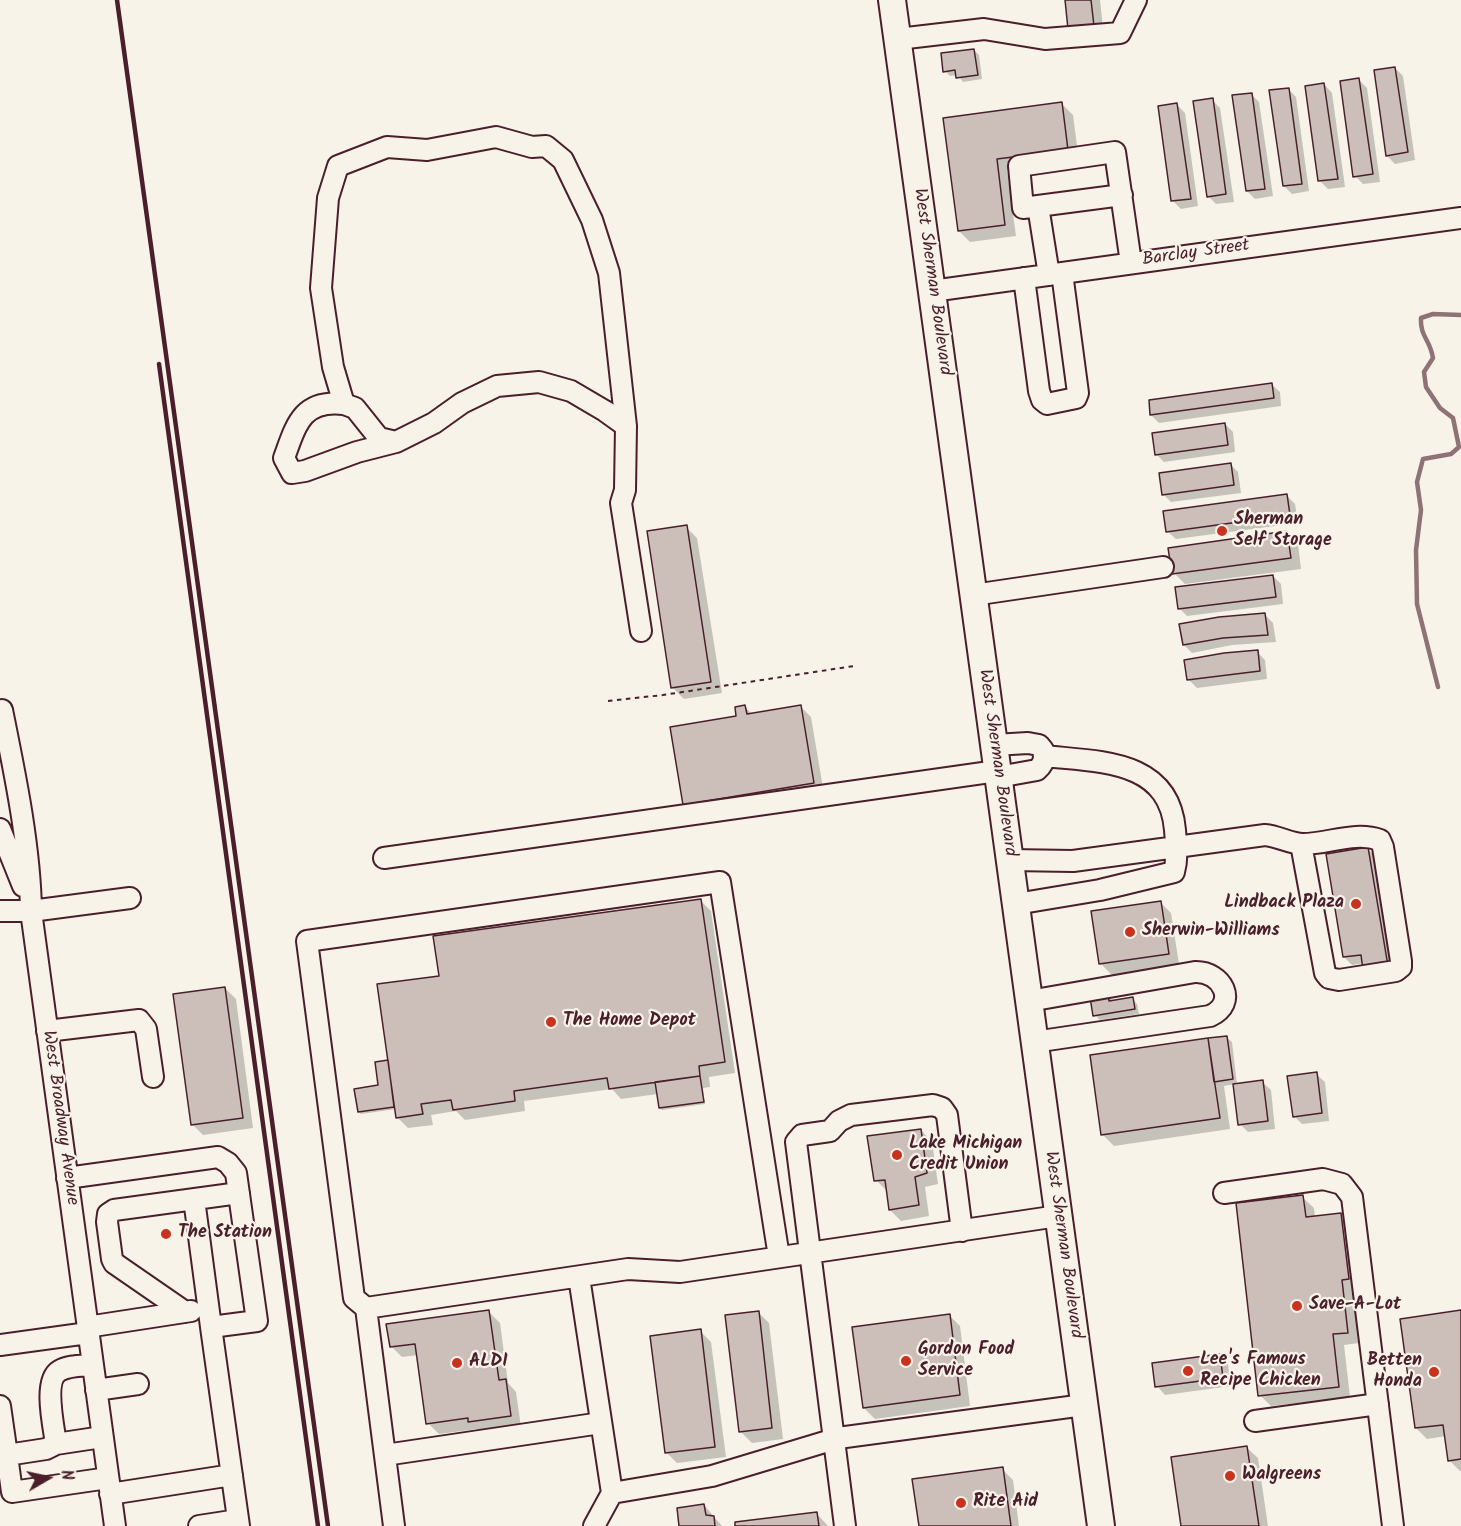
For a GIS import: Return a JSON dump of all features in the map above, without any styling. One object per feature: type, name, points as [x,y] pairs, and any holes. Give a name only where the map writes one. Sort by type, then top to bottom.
[{"type":"main road","name":"West Sherman Boulevard","points":[[892,0],[1101,1526]]},
{"type":"street","points":[[898,39],[984,29],[1045,39],[1120,33],[1136,0]]},
{"type":"street","points":[[345,404],[333,367],[321,288],[328,198],[338,166],[387,147],[427,150],[496,137],[532,147],[546,146],[563,160],[592,220],[609,273],[626,426],[626,490],[621,503],[641,631]]},
{"type":"street","points":[[1122,195],[1023,208],[1019,166],[1115,152],[1122,195],[1131,263]]},
{"type":"street","points":[[1024,278],[1042,400],[1047,404],[1076,398],[1078,393],[1055,274],[1038,206]]},
{"type":"street","name":"Barclay Street","points":[[932,291],[1461,218]]},
{"type":"street","points":[[396,442],[379,438],[355,408],[330,402],[309,408],[296,425],[284,458],[292,473],[305,471],[357,452],[396,442],[434,423],[462,403],[497,386],[539,382],[571,391],[626,426]]},
{"type":"street","points":[[973,595],[1163,567]]},
{"type":"street","name":"West Broadway Avenue","points":[[1,708],[11,756],[30,881],[31,911],[115,1526]]},
{"type":"street","points":[[384,858],[1037,770],[1042,766],[1044,756],[1040,745],[994,745]]},
{"type":"street","points":[[1016,904],[1100,890],[1174,872],[1177,847],[1174,817],[1161,790],[1147,777],[1131,768],[1106,762],[1044,756]]},
{"type":"street","points":[[0,829],[31,911]]},
{"type":"street","points":[[1010,860],[1073,861],[1265,835],[1278,836],[1301,844],[1372,837],[1380,840],[1383,848],[1401,967],[1396,970],[1339,980],[1329,978],[1325,973],[1301,844]]},
{"type":"street","points":[[394,1526],[366,1308],[354,1298],[307,941],[720,882],[779,1257]]},
{"type":"street","points":[[0,911],[31,911],[130,898]]},
{"type":"street","points":[[1029,1001],[1195,972],[1211,974],[1220,981],[1225,996],[1223,1006],[1218,1013],[1210,1016],[1035,1041]]},
{"type":"street","points":[[47,1031],[139,1020],[146,1029],[153,1077]]},
{"type":"street","points":[[845,1526],[796,1142],[802,1135],[830,1131],[839,1121],[851,1115],[933,1105],[942,1108],[947,1115],[962,1231]]},
{"type":"street","points":[[67,1178],[218,1157],[223,1159],[233,1167],[237,1179],[239,1192],[257,1321],[210,1318],[185,1312],[114,1263],[108,1233],[107,1218],[114,1210],[239,1192]]},
{"type":"street","points":[[1224,1193],[1323,1179],[1342,1184],[1352,1197],[1393,1526]]},
{"type":"street","points":[[194,1199],[238,1523],[199,1526]]},
{"type":"street","points":[[366,1308],[628,1269],[680,1272],[1059,1216]]},
{"type":"street","points":[[75,1238],[108,1233]]},
{"type":"street","points":[[579,1277],[612,1493],[594,1526],[590,1526]]},
{"type":"street","points":[[0,1345],[185,1312]]},
{"type":"street","points":[[56,1444],[52,1417],[51,1382],[57,1372],[69,1367],[92,1365]]},
{"type":"street","points":[[96,1390],[138,1384]]},
{"type":"street","points":[[1255,1421],[1378,1404]]},
{"type":"street","points":[[612,1493],[712,1476],[833,1440],[1084,1405]]},
{"type":"street","points":[[0,1406],[12,1492],[232,1475]]},
{"type":"street","points":[[385,1455],[601,1423]]},
{"type":"street","points":[[7,1455],[102,1437]]},
{"type":"path","points":[[608,701],[663,695],[854,666]]},
{"type":"building","points":[[1065,0],[1091,0],[1094,26],[1068,29]]},
{"type":"building","points":[[974,49],[978,75],[956,78],[955,70],[943,72],[941,53]]},
{"type":"building","points":[[1395,67],[1408,152],[1386,156],[1374,70]]},
{"type":"building","points":[[1359,78],[1373,174],[1353,177],[1340,81]]},
{"type":"building","points":[[1324,83],[1338,179],[1318,181],[1305,86]]},
{"type":"building","points":[[1289,88],[1302,184],[1283,186],[1269,90]]},
{"type":"building","points":[[1252,93],[1265,189],[1246,191],[1232,95]]},
{"type":"building","points":[[1213,98],[1226,194],[1207,197],[1193,101]]},
{"type":"building","points":[[1062,102],[1068,150],[997,159],[1005,225],[958,231],[943,118]]},
{"type":"building","points":[[1177,103],[1191,199],[1171,201],[1158,106]]},
{"type":"building","points":[[1272,383],[1274,398],[1150,415],[1149,400]]},
{"type":"building","points":[[1225,423],[1228,445],[1155,455],[1152,433]]},
{"type":"building","points":[[1231,463],[1234,485],[1162,495],[1159,473]]},
{"type":"building","points":[[1287,494],[1290,515],[1166,532],[1163,511]]},
{"type":"building","points":[[687,525],[711,682],[671,688],[647,531]]},
{"type":"building","points":[[1287,531],[1291,558],[1172,574],[1168,548]]},
{"type":"building","points":[[1273,575],[1276,597],[1178,609],[1175,587]]},
{"type":"building","points":[[1265,613],[1268,635],[1223,638],[1183,645],[1179,624],[1219,617]]},
{"type":"building","points":[[1258,650],[1260,671],[1187,680],[1184,660]]},
{"type":"building","points":[[745,705],[747,714],[801,705],[814,783],[683,805],[670,727],[736,716],[735,707]]},
{"type":"building","name":"Lindback Plaza","points":[[1368,847],[1388,966],[1363,970],[1361,955],[1343,957],[1326,854]]},
{"type":"building","name":"The Home Depot","points":[[701,899],[725,1062],[699,1066],[700,1076],[609,1089],[607,1078],[514,1091],[515,1101],[453,1110],[451,1100],[421,1104],[423,1114],[396,1118],[377,984],[439,976],[433,936]]},
{"type":"building","name":"Sherwin-Williams","points":[[1161,901],[1169,954],[1099,964],[1091,911]]},
{"type":"building","points":[[225,987],[243,1118],[191,1125],[173,994]]},
{"type":"building","points":[[1108,994],[1109,1001],[1133,997],[1135,1009],[1093,1016],[1090,997]]},
{"type":"building","points":[[1227,1036],[1233,1079],[1214,1082],[1208,1038]]},
{"type":"building","points":[[1208,1038],[1220,1118],[1101,1135],[1090,1055]]},
{"type":"building","points":[[388,1060],[394,1107],[358,1112],[354,1089],[378,1085],[375,1062]]},
{"type":"building","points":[[1317,1072],[1322,1113],[1293,1117],[1287,1076]]},
{"type":"building","points":[[700,1076],[704,1102],[659,1108],[655,1082]]},
{"type":"building","points":[[1263,1080],[1268,1121],[1238,1125],[1233,1084]]},
{"type":"building","name":"Lake Michigan Credit Union","points":[[921,1129],[927,1173],[915,1177],[919,1205],[889,1210],[885,1180],[874,1181],[867,1136]]},
{"type":"building","name":"Save-A-Lot","points":[[1303,1195],[1306,1217],[1341,1213],[1349,1279],[1342,1280],[1348,1333],[1333,1334],[1339,1387],[1258,1396],[1236,1203]]},
{"type":"building","name":"ALDI","points":[[489,1310],[499,1380],[506,1379],[511,1416],[468,1422],[468,1418],[426,1424],[415,1344],[390,1347],[386,1324]]},
{"type":"building","name":"Betten Honda","points":[[1461,1310],[1461,1459],[1448,1461],[1443,1425],[1415,1428],[1400,1319]]},
{"type":"building","points":[[759,1311],[772,1428],[739,1432],[725,1315]]},
{"type":"building","name":"Gordon Food Service","points":[[950,1314],[960,1395],[863,1408],[852,1327]]},
{"type":"building","points":[[701,1329],[715,1447],[665,1453],[650,1336]]},
{"type":"building","name":"Lee's Famous Recipe Chicken","points":[[1220,1354],[1223,1378],[1155,1387],[1152,1363]]},
{"type":"building","name":"Walgreens","points":[[1247,1446],[1259,1526],[1181,1526],[1171,1457]]},
{"type":"building","name":"Rite Aid","points":[[1003,1467],[1011,1526],[919,1526],[912,1479]]},
{"type":"building","points":[[704,1504],[706,1515],[714,1516],[715,1526],[679,1526],[677,1508]]},
{"type":"building","points":[[817,1512],[819,1526],[735,1526],[735,1522]]},
{"type":"waterway","points":[[1438,687],[1417,604],[1416,550],[1421,510],[1417,482],[1423,459],[1451,454],[1459,447],[1453,418],[1440,408],[1426,387],[1424,372],[1433,358],[1422,330],[1421,318],[1433,314],[1461,315]]},
{"type":"railway","points":[[117,0],[328,1526]]},
{"type":"railway","points":[[159,364],[318,1526]]},
{"type":"place","name":"Sherman Self Storage","points":[[1222,531]]},
{"type":"place","name":"Lindback Plaza","points":[[1356,904]]},
{"type":"place","name":"Sherwin-Williams","points":[[1130,932]]},
{"type":"place","name":"The Home Depot","points":[[551,1022]]},
{"type":"place","name":"Lake Michigan Credit Union","points":[[897,1155]]},
{"type":"place","name":"The Station","points":[[166,1234]]},
{"type":"place","name":"Save-A-Lot","points":[[1297,1306]]},
{"type":"place","name":"Gordon Food Service","points":[[906,1361]]},
{"type":"place","name":"ALDI","points":[[457,1363]]},
{"type":"place","name":"Lee's Famous Recipe Chicken","points":[[1188,1371]]},
{"type":"place","name":"Betten Honda","points":[[1434,1372]]},
{"type":"place","name":"Walgreens","points":[[1230,1476]]},
{"type":"place","name":"Rite Aid","points":[[961,1503]]}]
